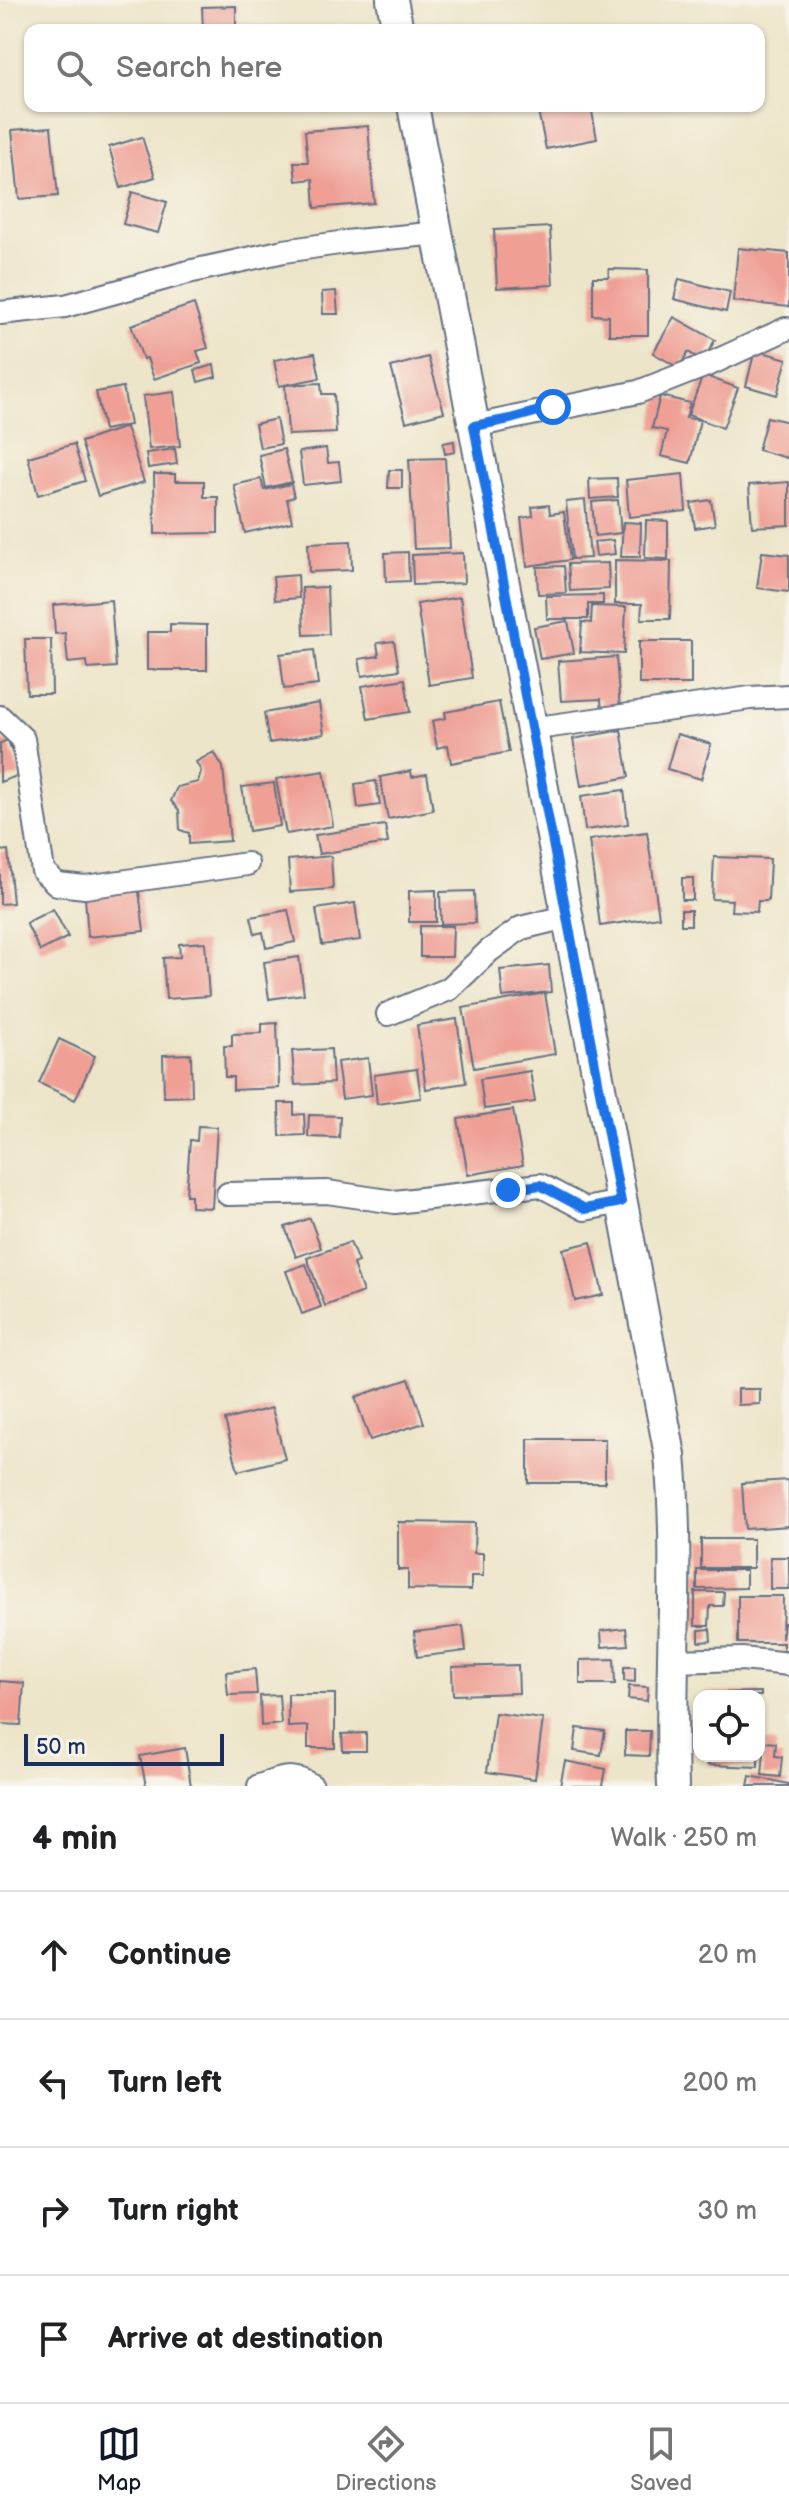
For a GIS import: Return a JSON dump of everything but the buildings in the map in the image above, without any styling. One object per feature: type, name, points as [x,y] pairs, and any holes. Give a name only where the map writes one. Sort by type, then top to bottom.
[{"type":"main road","points":[[392,0],[397,24]]},
{"type":"main road","points":[[414,112],[670,1455],[675,1661],[671,1728],[673,1786]]},
{"type":"street","points":[[0,313],[65,306],[188,272],[284,251],[439,233]]},
{"type":"street","points":[[474,426],[638,392],[786,329]]},
{"type":"street","points":[[530,729],[750,698],[789,696]]},
{"type":"street","points":[[0,717],[23,739],[43,871],[57,884],[85,887],[247,864]]},
{"type":"street","points":[[388,1014],[449,989],[489,951],[521,928],[566,917]]},
{"type":"street","points":[[228,1194],[327,1192],[395,1202],[540,1185],[585,1209],[621,1202]]},
{"type":"street","points":[[675,1661],[742,1659],[789,1664]]},
{"type":"street","points":[[259,1786],[288,1777],[300,1778],[312,1786]]},
{"type":"route","points":[[508,1190],[540,1185],[585,1209],[621,1202],[474,426],[553,407]]}]
